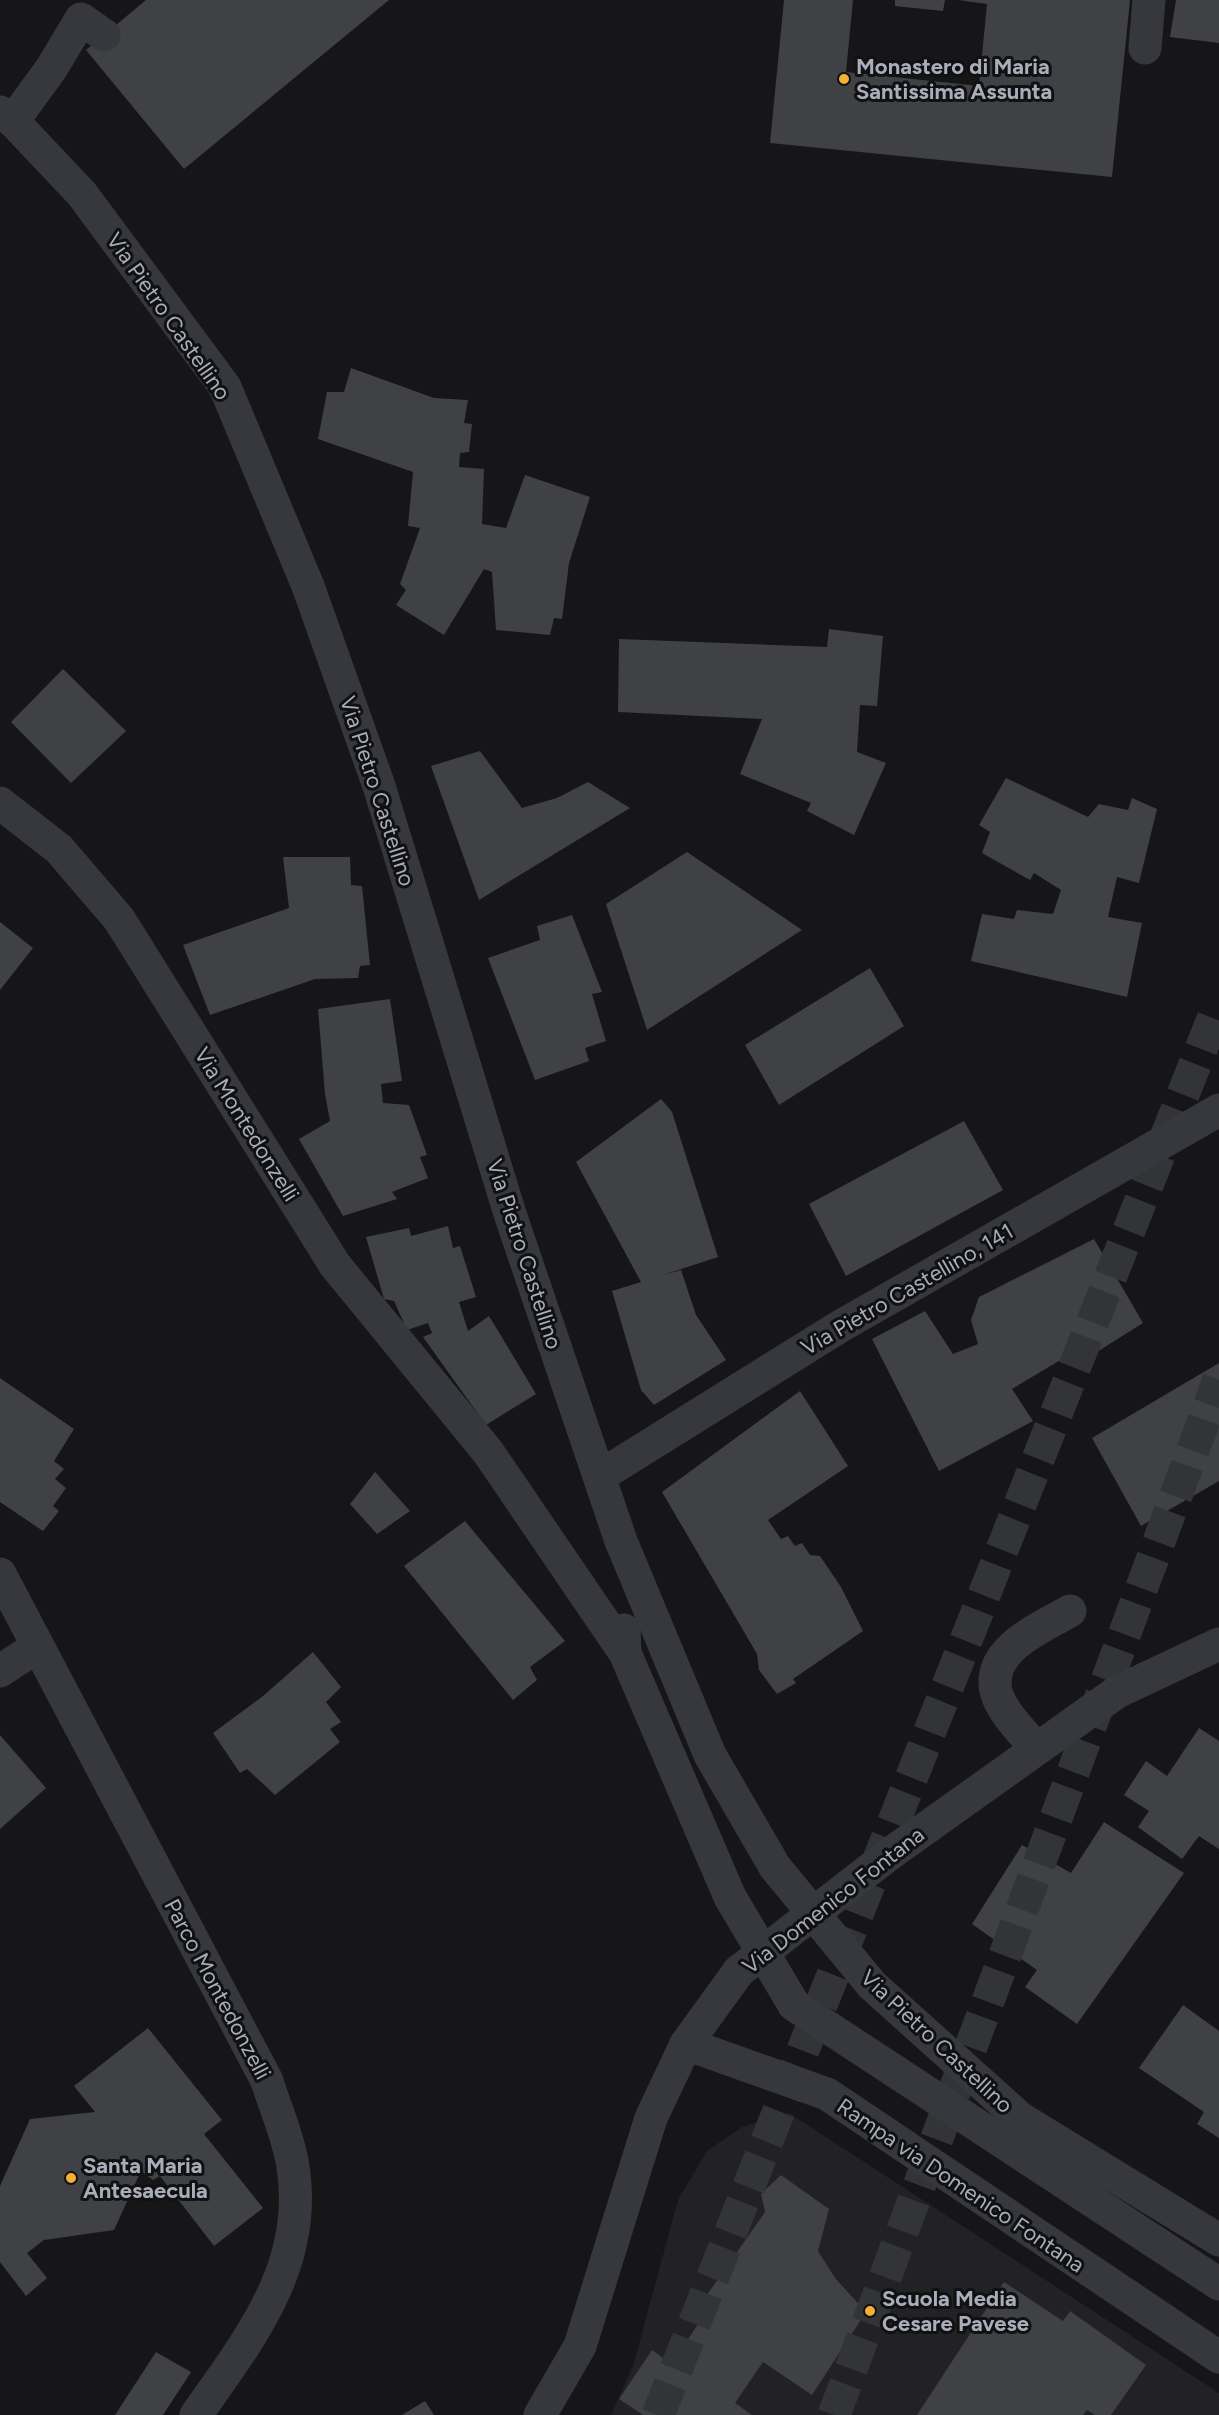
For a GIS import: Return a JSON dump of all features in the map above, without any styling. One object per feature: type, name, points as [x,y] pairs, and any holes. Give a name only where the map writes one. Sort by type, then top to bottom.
[{"type":"street","points":[[7,117],[89,0]]},
{"type":"street","points":[[1145,48],[1149,0]]},
{"type":"street","points":[[7,117],[51,69],[81,19],[104,35]]},
{"type":"street","name":"Via Pietro Castellino","points":[[7,117],[82,194],[225,387],[308,586],[379,786],[510,1214],[621,1541],[710,1755],[775,1867],[872,1985],[1020,2118],[1219,2240]]},
{"type":"street","name":"Via Montedonzelli","points":[[0,803],[58,849],[119,919],[334,1265],[488,1452]]},
{"type":"street","name":"Via Pietro Castellino, 141","points":[[600,1476],[839,1327],[1219,1110]]},
{"type":"street","name":"Via Pietro Castellino","points":[[488,1452],[625,1653],[730,1897],[794,2005],[1219,2284]]},
{"type":"street","name":"Via Pietro Castellino","points":[[621,1541],[625,1653]]},
{"type":"street","name":"Parco Montedonzelli","points":[[0,1574],[267,2081],[292,2160],[296,2213],[287,2262],[268,2307],[245,2346],[196,2415]]},
{"type":"street","points":[[1036,1748],[1004,1708],[996,1690],[998,1663],[1018,1641],[1070,1611]]},
{"type":"street","name":"Via Domenico Fontana","points":[[540,2415],[580,2346],[651,2118],[686,2044],[739,1971],[891,1853],[1118,1692],[1219,1644]]},
{"type":"street","points":[[0,1671],[37,1647]]},
{"type":"street","name":"Rampa via Domenico Fontana","points":[[686,2044],[827,2094],[1219,2357]]},
{"type":"shaded area","name":"Scuola Media Cesare Pavese","points":[[789,2113],[1219,2393],[1219,2415],[611,2415],[633,2366],[678,2200],[707,2151],[742,2127]]},
{"type":"building","points":[[146,0],[389,0],[184,169],[86,50]]},
{"type":"building","points":[[784,0],[853,0],[846,72],[979,86],[987,4],[958,0],[1130,0],[1112,177],[770,143]]},
{"type":"building","points":[[895,0],[945,0],[943,11],[895,6]]},
{"type":"building","points":[[1176,0],[1219,0],[1219,43],[1170,37]]},
{"type":"building","points":[[351,368],[434,398],[468,400],[464,423],[472,424],[469,452],[460,453],[459,467],[484,469],[482,524],[506,528],[525,475],[590,497],[569,563],[562,619],[554,618],[550,635],[496,630],[492,572],[484,569],[444,635],[396,605],[406,590],[400,584],[420,528],[408,526],[413,472],[318,439],[327,392],[344,392]]},
{"type":"building","points":[[829,629],[883,636],[877,706],[860,705],[857,752],[886,763],[854,835],[807,811],[811,803],[740,774],[762,719],[618,712],[619,639],[827,647]]},
{"type":"building","points":[[63,669],[126,731],[71,783],[11,722]]},
{"type":"building","points":[[480,751],[522,808],[557,798],[588,782],[630,808],[479,900],[431,766]]},
{"type":"building","points":[[1006,778],[1088,817],[1099,804],[1128,810],[1132,798],[1157,809],[1139,883],[1117,877],[1108,917],[1142,923],[1127,997],[971,961],[982,914],[1014,919],[1017,910],[1053,914],[1061,890],[1034,873],[1030,880],[982,853],[990,832],[979,825]]},
{"type":"building","points":[[687,852],[802,930],[647,1030],[606,904]]},
{"type":"building","points":[[283,857],[350,857],[351,885],[362,886],[370,965],[360,966],[358,978],[315,979],[210,1015],[183,945],[289,908]]},
{"type":"building","points":[[572,915],[602,992],[592,994],[606,1041],[585,1048],[589,1061],[535,1080],[488,958],[540,940],[537,926]]},
{"type":"building","points":[[0,922],[33,948],[0,990]]},
{"type":"building","points":[[870,968],[904,1026],[779,1105],[745,1045]]},
{"type":"building","points":[[390,999],[402,1081],[381,1084],[383,1103],[409,1105],[427,1155],[420,1157],[428,1178],[392,1192],[397,1199],[343,1216],[299,1139],[330,1121],[325,1094],[318,1009]]},
{"type":"building","points":[[661,1099],[672,1112],[718,1257],[663,1275],[681,1270],[696,1315],[726,1360],[654,1405],[641,1390],[612,1291],[641,1282],[576,1162]]},
{"type":"building","points":[[964,1121],[1003,1190],[846,1276],[809,1204]]},
{"type":"building","points":[[448,1226],[453,1248],[460,1246],[476,1297],[459,1302],[468,1331],[489,1316],[536,1394],[486,1425],[423,1337],[432,1333],[428,1323],[407,1330],[394,1301],[384,1299],[366,1237],[409,1228],[411,1236]]},
{"type":"building","points":[[1094,1239],[1143,1323],[1084,1360],[1074,1352],[1012,1389],[1033,1421],[939,1471],[872,1339],[925,1311],[953,1354],[978,1344],[971,1320],[979,1297]]},
{"type":"building","points":[[1219,1363],[1219,1481],[1141,1526],[1092,1438]]},
{"type":"building","points":[[0,1378],[74,1429],[54,1461],[64,1469],[55,1479],[66,1488],[53,1506],[59,1511],[43,1531],[0,1502]]},
{"type":"building","points":[[800,1391],[848,1466],[768,1520],[781,1539],[788,1536],[795,1546],[802,1543],[810,1555],[820,1556],[841,1587],[863,1631],[793,1679],[796,1683],[777,1694],[759,1670],[757,1654],[662,1492]]},
{"type":"building","points":[[375,1472],[410,1511],[377,1534],[350,1504]]},
{"type":"building","points":[[465,1521],[565,1641],[530,1667],[537,1680],[513,1700],[404,1566]]},
{"type":"building","points":[[313,1652],[341,1687],[326,1702],[341,1722],[330,1729],[340,1742],[275,1795],[247,1769],[240,1773],[213,1733],[263,1696]]},
{"type":"building","points":[[1199,1728],[1219,1741],[1219,1849],[1199,1836],[1182,1859],[1138,1827],[1149,1811],[1124,1795],[1146,1761],[1167,1776]]},
{"type":"building","points":[[0,1735],[46,1788],[0,1829]]},
{"type":"building","points":[[1104,1822],[1184,1873],[1077,2024],[1025,1987],[1037,1970],[972,1924],[1022,1845],[1071,1873]]},
{"type":"building","points":[[1183,2005],[1219,2031],[1219,2138],[1197,2124],[1204,2112],[1139,2068]]},
{"type":"building","name":"Santa Maria Antesaecula","points":[[148,2028],[222,2120],[204,2134],[263,2208],[214,2246],[160,2176],[153,2180],[141,2171],[114,2230],[44,2240],[27,2253],[47,2278],[26,2296],[0,2262],[0,2186],[30,2119],[95,2112],[74,2086]]},
{"type":"building","points":[[781,2175],[829,2209],[818,2251],[835,2278],[866,2312],[812,2395],[763,2362],[735,2403],[752,2415],[643,2415],[619,2399],[652,2350],[671,2364],[701,2320],[693,2315],[765,2212],[761,2194]]},
{"type":"building","points":[[1004,2282],[1063,2321],[1070,2311],[1146,2365],[1111,2415],[1095,2415],[1087,2410],[1083,2415],[917,2415]]},
{"type":"building","points":[[156,2352],[191,2372],[163,2415],[115,2415]]},
{"type":"building","points":[[425,2401],[434,2415],[402,2415]]},
{"type":"tunnel","points":[[658,2415],[1219,1004]]},
{"type":"tunnel","points":[[834,2415],[1219,1380]]},
{"type":"place","name":"Monastero di Maria Santissima Assunta","points":[[844,79]]},
{"type":"place","name":"Santa Maria Antesaecula","points":[[71,2178]]},
{"type":"place","name":"Scuola Media Cesare Pavese","points":[[870,2311]]}]
